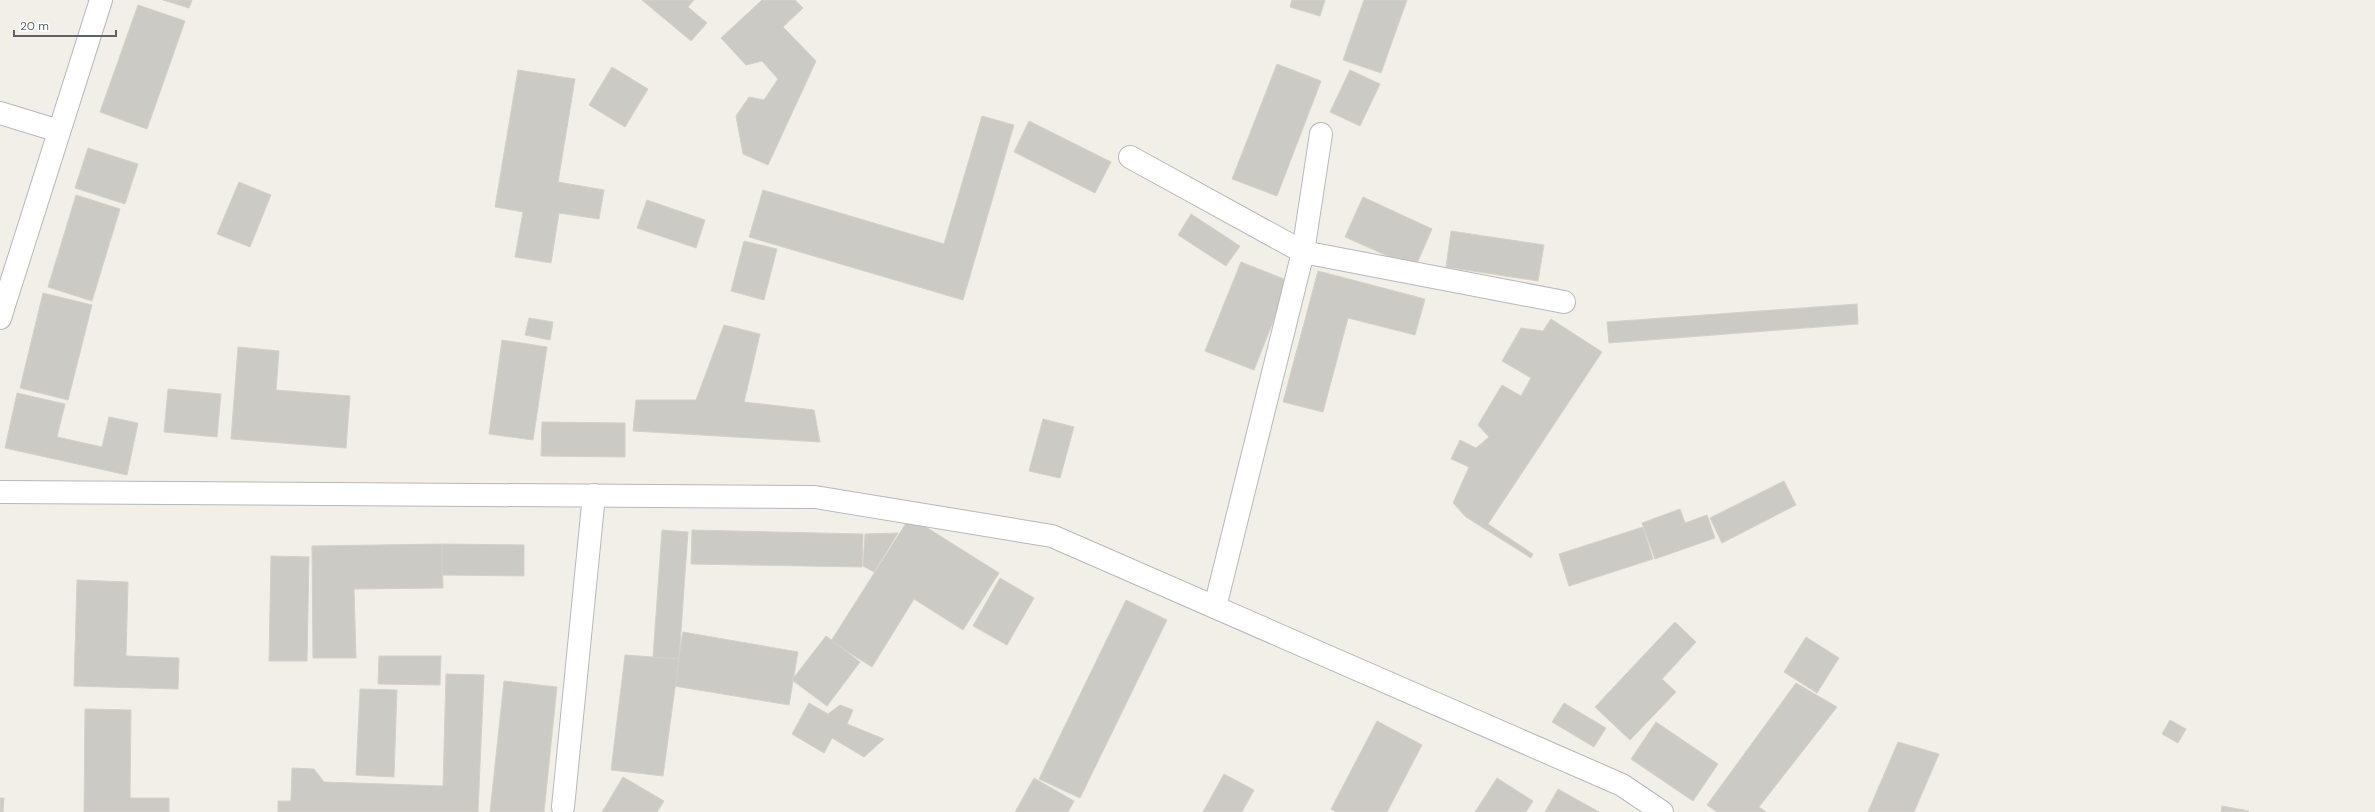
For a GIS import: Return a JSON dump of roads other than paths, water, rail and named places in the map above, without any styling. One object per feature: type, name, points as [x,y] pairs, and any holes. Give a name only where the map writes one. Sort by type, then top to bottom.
[{"type":"street","points":[[0,318],[101,0]]},
{"type":"street","points":[[0,113],[59,131]]},
{"type":"street","points":[[1215,607],[1304,252],[1321,134]]},
{"type":"street","points":[[1130,157],[1304,252],[1564,302]]},
{"type":"street","points":[[0,492],[815,497],[1052,536],[1622,785],[1662,812]]},
{"type":"street","points":[[563,807],[594,496]]}]
